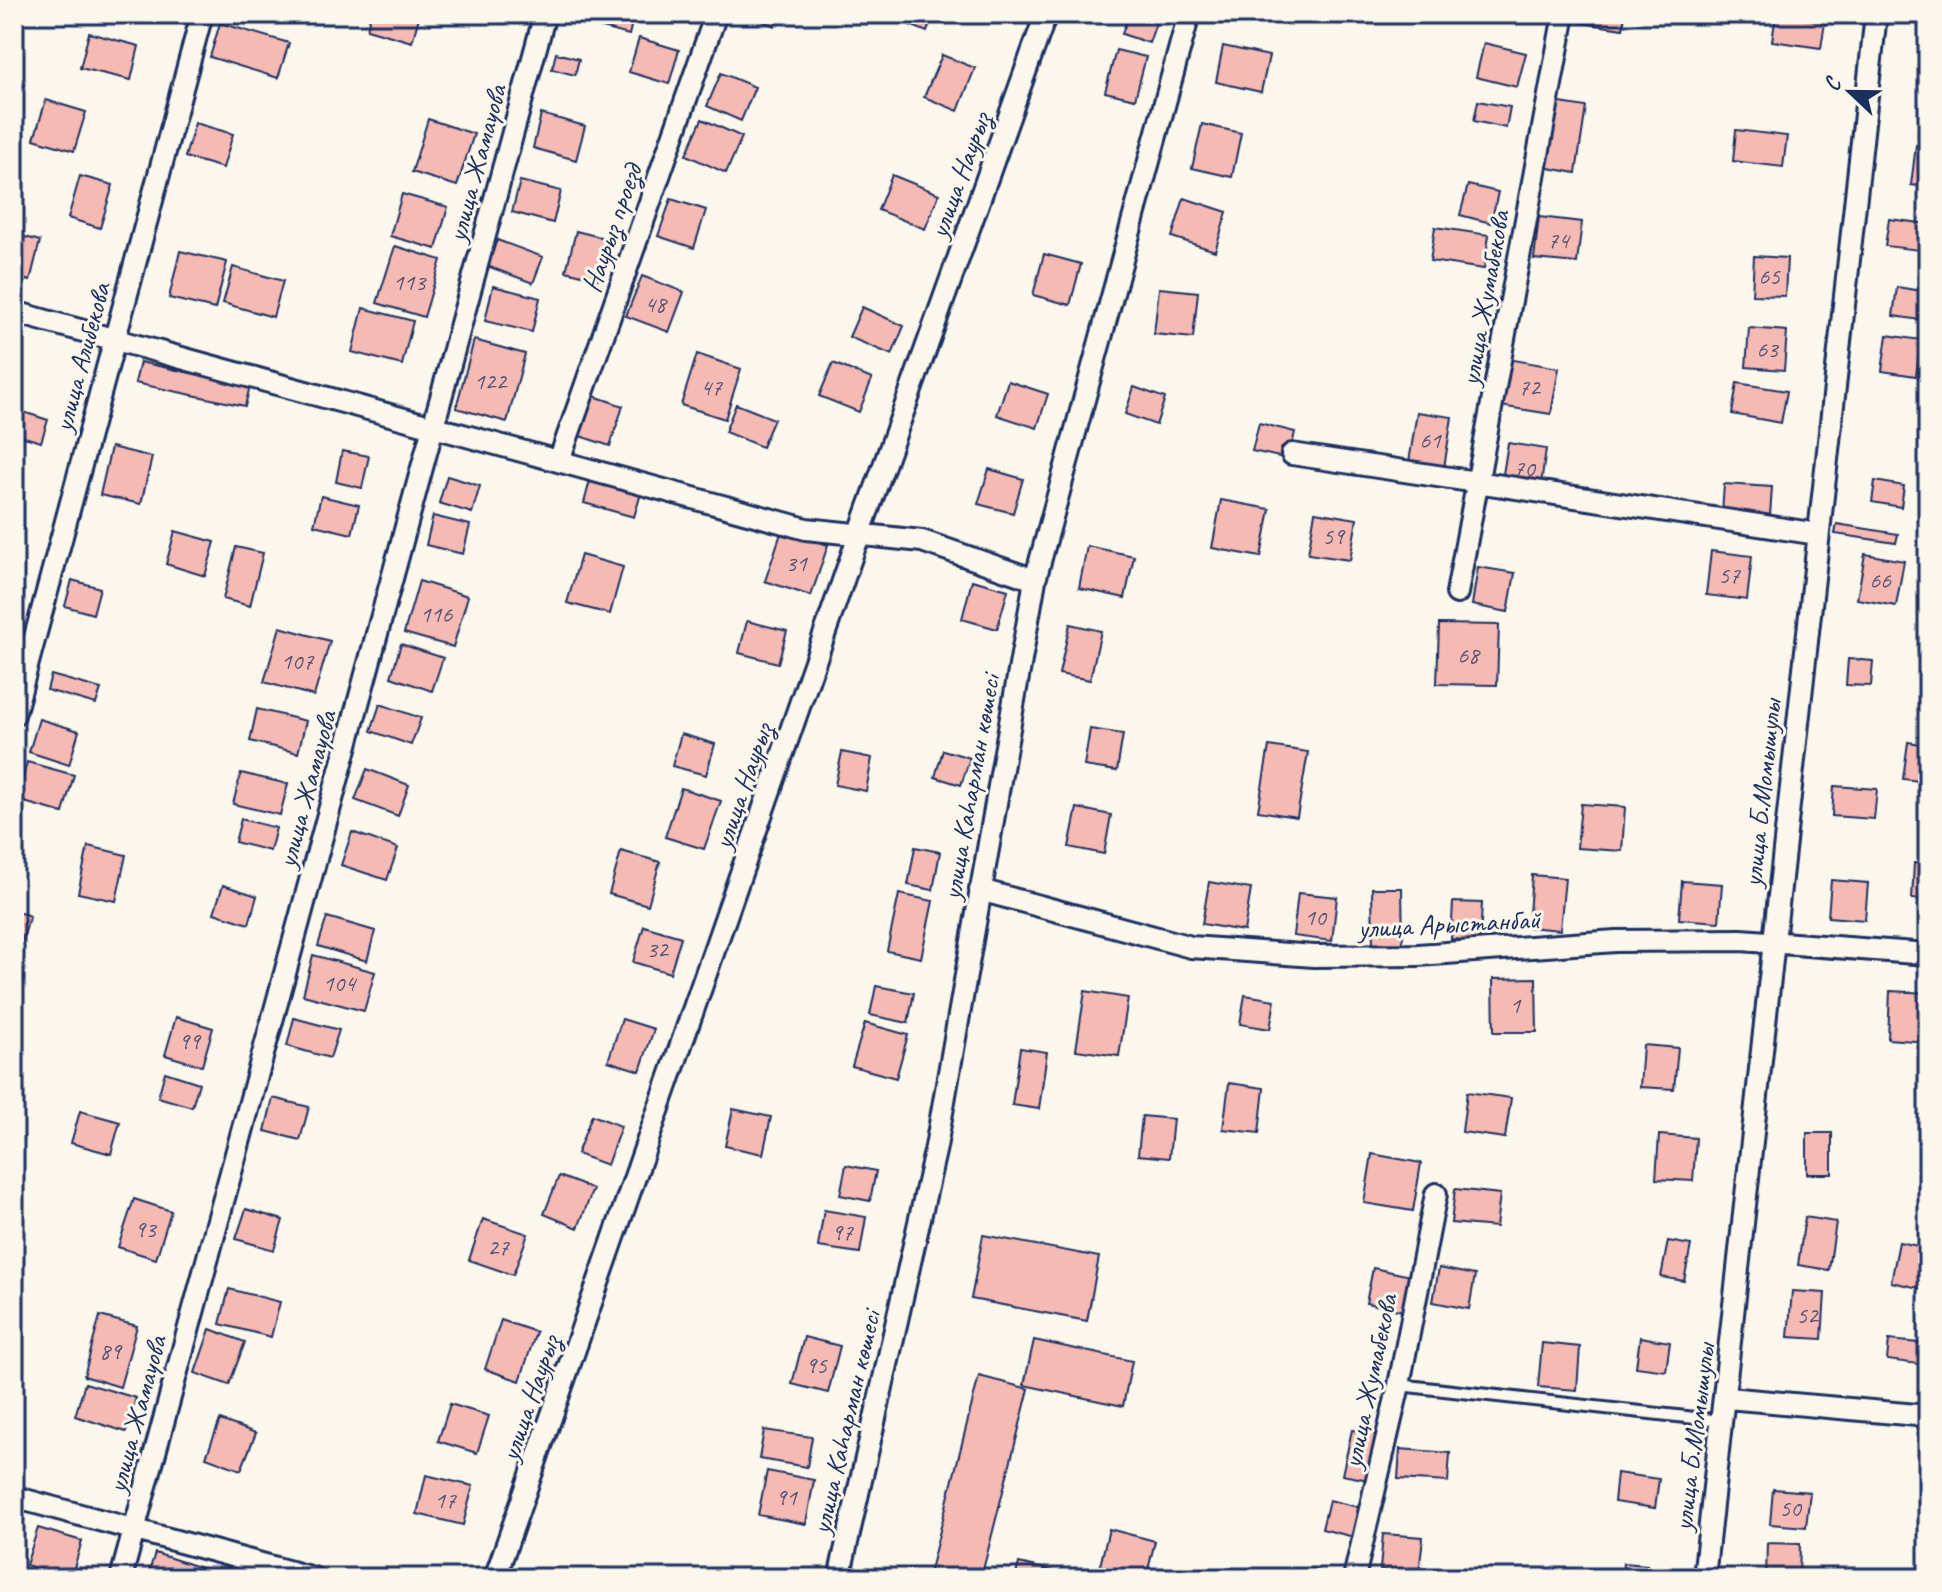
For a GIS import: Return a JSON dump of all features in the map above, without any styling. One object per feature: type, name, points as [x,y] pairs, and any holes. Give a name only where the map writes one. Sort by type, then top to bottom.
[{"type":"street","name":"улица Алибекова","points":[[14,715],[202,14]]},
{"type":"street","name":"улица Жамауова","points":[[121,1578],[545,14]]},
{"type":"street","name":"Наурыз проезд","points":[[559,461],[716,14]]},
{"type":"street","name":"улица Наурыз","points":[[495,1578],[859,535],[1046,14]]},
{"type":"street","name":"улица Каһарман көшесі","points":[[839,1578],[936,1147],[1035,580],[1189,14]]},
{"type":"street","name":"улица Жумабекова","points":[[1457,593],[1564,14]]},
{"type":"street","name":"улица Б.Момышулы","points":[[1704,1578],[1727,1398],[1772,944],[1876,14]]},
{"type":"street","points":[[14,312],[806,529],[922,541],[1035,580]]},
{"type":"street","points":[[1292,454],[1818,534]]},
{"type":"street","name":"улица Арыстанбай","points":[[980,890],[1191,947],[1298,955],[1418,955],[1616,941],[1741,940],[1928,954]]},
{"type":"street","name":"улица Жумабекова","points":[[1354,1578],[1399,1385],[1436,1194]]},
{"type":"street","points":[[1727,1398],[1928,1416]]},
{"type":"street","points":[[14,1497],[313,1578]]},
{"type":"lane","points":[[1399,1385],[1724,1421]]},
{"type":"building","points":[[371,14],[420,14],[412,42],[367,29]]},
{"type":"building","points":[[587,14],[634,14],[629,35],[584,23]]},
{"type":"building","points":[[745,14],[780,14],[775,26]]},
{"type":"building","points":[[883,14],[933,14],[927,32]]},
{"type":"building","points":[[1129,14],[1159,14],[1149,43],[1122,34]]},
{"type":"building","points":[[1582,14],[1625,14],[1623,29],[1581,23]]},
{"type":"building","points":[[1925,14],[1928,14],[1928,43],[1923,42]]},
{"type":"building","points":[[1776,15],[1825,22],[1821,48],[1772,41]]},
{"type":"building","points":[[220,23],[289,43],[278,78],[210,57]]},
{"type":"building","points":[[89,33],[139,46],[131,80],[80,68]]},
{"type":"building","points":[[639,38],[679,50],[669,84],[629,72]]},
{"type":"building","points":[[1484,43],[1526,53],[1517,87],[1476,77]]},
{"type":"building","points":[[1223,46],[1269,56],[1261,92],[1216,82]]},
{"type":"building","points":[[1116,50],[1146,57],[1135,99],[1105,92]]},
{"type":"building","points":[[556,53],[579,59],[575,75],[552,69]]},
{"type":"building","points":[[942,55],[975,68],[958,111],[924,97]]},
{"type":"building","points":[[721,73],[755,87],[741,121],[707,106]]},
{"type":"building","points":[[1923,89],[1928,90],[1928,136],[1918,135]]},
{"type":"building","points":[[46,100],[86,112],[74,151],[34,139]]},
{"type":"building","points":[[1478,101],[1510,107],[1506,128],[1474,121]]},
{"type":"building","points":[[1554,102],[1586,107],[1576,173],[1543,167]]},
{"type":"building","points":[[541,114],[585,126],[576,160],[533,148]]},
{"type":"building","points":[[428,119],[474,134],[457,186],[412,172]]},
{"type":"building","points":[[702,119],[742,137],[726,173],[686,155]]},
{"type":"building","points":[[195,123],[233,134],[223,168],[185,157]]},
{"type":"building","points":[[1202,124],[1241,133],[1232,177],[1192,168]]},
{"type":"building","points":[[1736,130],[1787,136],[1783,167],[1733,161]]},
{"type":"building","points":[[1916,145],[1928,147],[1928,187],[1911,185]]},
{"type":"building","points":[[892,175],[939,194],[925,229],[878,210]]},
{"type":"building","points":[[80,176],[113,185],[100,228],[68,218]]},
{"type":"building","points":[[520,181],[561,191],[553,223],[512,212]]},
{"type":"building","points":[[1468,185],[1498,192],[1491,223],[1460,215]]},
{"type":"building","points":[[402,194],[448,207],[436,249],[390,236]]},
{"type":"building","points":[[1184,198],[1227,212],[1215,251],[1172,237]]},
{"type":"building","points":[[671,199],[706,210],[694,248],[658,236]]},
{"type":"building","points":[[1539,217],[1582,222],[1577,263],[1534,259]]},
{"type":"building","points":[[1889,219],[1928,224],[1928,251],[1885,246]]},
{"type":"building","points":[[1435,227],[1489,235],[1484,269],[1430,261]]},
{"type":"building","points":[[576,231],[608,239],[598,279],[566,271]]},
{"type":"building","points":[[14,234],[40,241],[30,281],[14,277]]},
{"type":"building","points":[[497,240],[543,257],[533,283],[487,266]]},
{"type":"building","points":[[395,246],[441,260],[424,317],[377,303]]},
{"type":"building","points":[[180,251],[227,262],[215,309],[169,298]]},
{"type":"building","points":[[1044,254],[1081,264],[1070,305],[1033,295]]},
{"type":"building","points":[[1754,256],[1787,258],[1785,296],[1752,295]]},
{"type":"building","points":[[233,267],[283,281],[273,317],[223,303]]},
{"type":"building","points":[[642,276],[684,292],[669,332],[626,316]]},
{"type":"building","points":[[493,286],[540,298],[532,332],[485,321]]},
{"type":"building","points":[[1897,287],[1928,292],[1928,321],[1893,316]]},
{"type":"building","points":[[1159,288],[1198,292],[1193,338],[1154,334]]},
{"type":"building","points":[[862,307],[904,326],[892,355],[849,337]]},
{"type":"building","points":[[363,308],[413,321],[402,365],[352,352]]},
{"type":"building","points":[[1749,328],[1787,331],[1784,370],[1746,367]]},
{"type":"building","points":[[1887,335],[1921,340],[1916,376],[1882,371]]},
{"type":"building","points":[[474,340],[525,354],[507,422],[456,408]]},
{"type":"building","points":[[697,354],[741,369],[725,419],[681,405]]},
{"type":"building","points":[[1508,359],[1559,368],[1551,414],[1500,406]]},
{"type":"building","points":[[140,362],[250,386],[245,406],[135,383]]},
{"type":"building","points":[[833,363],[872,379],[859,412],[819,396]]},
{"type":"building","points":[[1008,381],[1048,394],[1037,428],[997,415]]},
{"type":"building","points":[[1737,383],[1787,391],[1781,423],[1732,414]]},
{"type":"building","points":[[1134,387],[1165,398],[1156,425],[1125,414]]},
{"type":"building","points":[[594,396],[623,406],[610,446],[580,436]]},
{"type":"building","points":[[736,404],[774,419],[762,447],[725,432]]},
{"type":"building","points":[[14,409],[48,420],[41,442],[14,434]]},
{"type":"building","points":[[1417,412],[1452,417],[1444,468],[1409,462]]},
{"type":"building","points":[[1259,423],[1295,432],[1289,459],[1252,451]]},
{"type":"building","points":[[1508,443],[1546,449],[1540,492],[1501,487]]},
{"type":"building","points":[[111,447],[152,457],[141,504],[100,495]]},
{"type":"building","points":[[342,451],[369,456],[362,488],[336,482]]},
{"type":"building","points":[[989,469],[1023,479],[1013,513],[978,504]]},
{"type":"building","points":[[447,476],[480,486],[472,513],[439,503]]},
{"type":"building","points":[[591,477],[642,490],[634,517],[584,503]]},
{"type":"building","points":[[1875,481],[1904,486],[1901,507],[1872,502]]},
{"type":"building","points":[[1724,484],[1772,487],[1770,516],[1722,513]]},
{"type":"building","points":[[321,496],[359,505],[352,534],[314,525]]},
{"type":"building","points":[[1221,500],[1270,509],[1261,557],[1212,548]]},
{"type":"building","points":[[1315,512],[1357,519],[1350,560],[1308,554]]},
{"type":"building","points":[[14,516],[22,518],[14,543]]},
{"type":"building","points":[[433,516],[470,525],[463,554],[426,545]]},
{"type":"building","points":[[1837,524],[1898,534],[1896,543],[1835,534]]},
{"type":"building","points":[[782,530],[828,545],[811,596],[765,581]]},
{"type":"building","points":[[175,531],[215,542],[205,576],[166,564]]},
{"type":"building","points":[[1087,546],[1134,556],[1125,598],[1079,588]]},
{"type":"building","points":[[236,547],[263,553],[250,606],[223,599]]},
{"type":"building","points":[[1711,551],[1752,556],[1747,600],[1706,595]]},
{"type":"building","points":[[1865,554],[1904,561],[1896,606],[1857,599]]},
{"type":"building","points":[[581,555],[623,567],[610,614],[567,603]]},
{"type":"building","points":[[1478,567],[1515,573],[1508,612],[1472,605]]},
{"type":"building","points":[[72,580],[100,588],[93,614],[65,606]]},
{"type":"building","points":[[972,580],[1008,590],[997,629],[962,619]]},
{"type":"building","points":[[419,581],[468,596],[453,647],[404,633]]},
{"type":"building","points":[[747,621],[787,631],[778,663],[739,653]]},
{"type":"building","points":[[1070,624],[1101,631],[1090,680],[1059,674]]},
{"type":"building","points":[[1439,624],[1499,625],[1497,685],[1437,684]]},
{"type":"building","points":[[280,627],[330,641],[314,696],[264,682]]},
{"type":"building","points":[[401,644],[443,658],[432,691],[391,677]]},
{"type":"building","points":[[1848,659],[1873,661],[1871,686],[1846,685]]},
{"type":"building","points":[[51,675],[101,689],[96,704],[47,690]]},
{"type":"building","points":[[380,704],[421,718],[411,745],[371,731]]},
{"type":"building","points":[[257,709],[306,721],[298,753],[250,741]]},
{"type":"building","points":[[39,719],[79,731],[69,765],[29,752]]},
{"type":"building","points":[[1090,729],[1123,734],[1117,771],[1084,766]]},
{"type":"building","points":[[681,734],[715,744],[706,775],[672,766]]},
{"type":"building","points":[[1908,742],[1928,745],[1928,782],[1903,779]]},
{"type":"building","points":[[1269,746],[1308,752],[1297,817],[1258,811]]},
{"type":"building","points":[[943,750],[970,758],[961,785],[935,777]]},
{"type":"building","points":[[842,752],[872,758],[866,791],[835,785]]},
{"type":"building","points":[[27,762],[74,775],[63,813],[17,800]]},
{"type":"building","points":[[367,769],[409,785],[398,816],[355,800]]},
{"type":"building","points":[[241,773],[288,784],[280,815],[233,804]]},
{"type":"building","points":[[1834,786],[1877,789],[1874,819],[1832,816]]},
{"type":"building","points":[[681,788],[721,801],[704,849],[665,837]]},
{"type":"building","points":[[1581,804],[1625,807],[1622,851],[1577,848]]},
{"type":"building","points":[[1077,808],[1111,815],[1104,854],[1069,847]]},
{"type":"building","points":[[241,819],[276,828],[270,851],[235,842]]},
{"type":"building","points":[[352,832],[398,848],[387,880],[341,865]]},
{"type":"building","points":[[88,846],[126,855],[116,901],[78,893]]},
{"type":"building","points":[[915,847],[940,852],[933,890],[908,885]]},
{"type":"building","points":[[621,851],[660,862],[648,905],[609,894]]},
{"type":"building","points":[[1914,863],[1928,864],[1928,900],[1912,899]]},
{"type":"building","points":[[1532,875],[1565,878],[1560,930],[1528,927]]},
{"type":"building","points":[[1831,880],[1868,883],[1865,920],[1828,917]]},
{"type":"building","points":[[1682,881],[1722,884],[1719,922],[1679,919]]},
{"type":"building","points":[[1209,882],[1251,889],[1244,931],[1202,924]]},
{"type":"building","points":[[223,885],[257,896],[249,924],[214,913]]},
{"type":"building","points":[[1372,888],[1402,888],[1403,946],[1373,947]]},
{"type":"building","points":[[1298,893],[1337,897],[1332,941],[1293,936]]},
{"type":"building","points":[[899,894],[933,901],[921,958],[887,951]]},
{"type":"building","points":[[1453,902],[1482,903],[1480,941],[1451,939]]},
{"type":"building","points":[[14,911],[30,916],[18,954],[14,952]]},
{"type":"building","points":[[327,917],[375,931],[367,961],[318,946]]},
{"type":"building","points":[[644,926],[681,937],[670,973],[633,962]]},
{"type":"building","points":[[313,955],[375,972],[364,1011],[303,995]]},
{"type":"building","points":[[1536,978],[1537,1032],[1494,1032],[1493,979]]},
{"type":"building","points":[[14,983],[20,985],[14,1007]]},
{"type":"building","points":[[876,986],[914,993],[908,1023],[870,1015]]},
{"type":"building","points":[[1085,991],[1128,998],[1119,1056],[1076,1050]]},
{"type":"building","points":[[1890,991],[1928,993],[1928,1042],[1888,1039]]},
{"type":"building","points":[[1245,995],[1275,1000],[1270,1029],[1240,1024]]},
{"type":"building","points":[[176,1017],[213,1028],[202,1066],[165,1055]]},
{"type":"building","points":[[294,1018],[339,1030],[330,1058],[287,1046]]},
{"type":"building","points":[[622,1019],[654,1029],[640,1071],[608,1061]]},
{"type":"building","points":[[865,1023],[908,1035],[896,1078],[852,1066]]},
{"type":"building","points":[[1643,1045],[1678,1048],[1674,1089],[1640,1087]]},
{"type":"building","points":[[1020,1048],[1047,1052],[1039,1109],[1012,1105]]},
{"type":"building","points":[[165,1072],[199,1083],[192,1107],[158,1097]]},
{"type":"building","points":[[1229,1083],[1264,1088],[1259,1133],[1223,1129]]},
{"type":"building","points":[[1467,1092],[1511,1098],[1505,1138],[1462,1132]]},
{"type":"building","points":[[273,1098],[309,1107],[300,1140],[265,1131]]},
{"type":"building","points":[[733,1109],[771,1117],[763,1154],[725,1146]]},
{"type":"building","points":[[80,1111],[120,1122],[111,1154],[71,1143]]},
{"type":"building","points":[[592,1115],[621,1126],[607,1165],[577,1154]]},
{"type":"building","points":[[1142,1116],[1173,1119],[1169,1158],[1138,1155]]},
{"type":"building","points":[[1807,1133],[1832,1133],[1832,1174],[1807,1174]]},
{"type":"building","points":[[1659,1135],[1696,1138],[1693,1181],[1656,1179]]},
{"type":"building","points":[[1372,1154],[1421,1163],[1413,1211],[1364,1203]]},
{"type":"building","points":[[846,1165],[876,1171],[870,1201],[840,1195]]},
{"type":"building","points":[[559,1176],[593,1189],[578,1228],[544,1214]]},
{"type":"building","points":[[1455,1189],[1500,1194],[1496,1227],[1451,1223]]},
{"type":"building","points":[[134,1199],[171,1211],[156,1259],[118,1247]]},
{"type":"building","points":[[246,1209],[283,1220],[274,1250],[236,1239]]},
{"type":"building","points":[[824,1210],[866,1217],[860,1253],[818,1247]]},
{"type":"building","points":[[1805,1217],[1836,1222],[1829,1270],[1798,1265]]},
{"type":"building","points":[[483,1219],[528,1234],[513,1275],[469,1260]]},
{"type":"building","points":[[983,1235],[1099,1257],[1087,1321],[971,1299]]},
{"type":"building","points":[[1668,1241],[1691,1245],[1684,1281],[1661,1277]]},
{"type":"building","points":[[1899,1242],[1928,1248],[1928,1290],[1891,1282]]},
{"type":"building","points":[[1373,1268],[1411,1276],[1403,1311],[1366,1303]]},
{"type":"building","points":[[1439,1268],[1475,1275],[1469,1309],[1433,1302]]},
{"type":"building","points":[[229,1289],[280,1302],[271,1337],[220,1324]]},
{"type":"building","points":[[1792,1291],[1825,1293],[1822,1339],[1788,1337]]},
{"type":"building","points":[[100,1316],[137,1326],[120,1387],[84,1376]]},
{"type":"building","points":[[501,1320],[536,1332],[520,1381],[485,1369]]},
{"type":"building","points":[[210,1329],[245,1342],[229,1385],[195,1373]]},
{"type":"building","points":[[804,1337],[840,1346],[828,1393],[792,1384]]},
{"type":"building","points":[[1640,1337],[1670,1342],[1666,1371],[1636,1367]]},
{"type":"building","points":[[1034,1340],[1132,1361],[1123,1406],[1024,1385]]},
{"type":"building","points":[[1889,1340],[1928,1344],[1926,1365],[1887,1360]]},
{"type":"building","points":[[1542,1343],[1580,1347],[1577,1390],[1538,1387]]},
{"type":"building","points":[[979,1376],[1029,1389],[981,1578],[928,1578]]},
{"type":"building","points":[[85,1383],[136,1398],[126,1432],[75,1416]]},
{"type":"building","points":[[450,1404],[489,1416],[477,1453],[438,1441]]},
{"type":"building","points":[[220,1420],[256,1433],[241,1470],[206,1457]]},
{"type":"building","points":[[764,1430],[812,1437],[807,1467],[759,1459]]},
{"type":"building","points":[[1352,1430],[1379,1435],[1369,1480],[1342,1475]]},
{"type":"building","points":[[1400,1449],[1450,1453],[1448,1482],[1398,1479]]},
{"type":"building","points":[[767,1471],[814,1480],[806,1524],[758,1515]]},
{"type":"building","points":[[1617,1473],[1659,1479],[1655,1508],[1614,1502]]},
{"type":"building","points":[[426,1475],[473,1486],[463,1525],[417,1514]]},
{"type":"building","points":[[1773,1489],[1810,1492],[1806,1527],[1770,1524]]},
{"type":"building","points":[[1329,1500],[1362,1508],[1354,1537],[1322,1529]]},
{"type":"building","points":[[38,1528],[82,1541],[71,1578],[26,1565]]},
{"type":"building","points":[[1109,1529],[1155,1541],[1146,1578],[1097,1578]]},
{"type":"building","points":[[1383,1534],[1423,1537],[1419,1574],[1380,1570]]},
{"type":"building","points":[[1767,1543],[1800,1544],[1799,1578],[1766,1578]]},
{"type":"building","points":[[155,1553],[223,1575],[222,1578],[147,1578]]},
{"type":"building","points":[[1019,1563],[1082,1578],[1015,1578]]},
{"type":"building","points":[[1623,1563],[1647,1565],[1646,1578],[1622,1578]]},
{"type":"building","points":[[1312,1569],[1338,1576],[1338,1578],[1310,1578]]},
{"type":"building","points":[[757,1573],[783,1578],[756,1578]]}]
